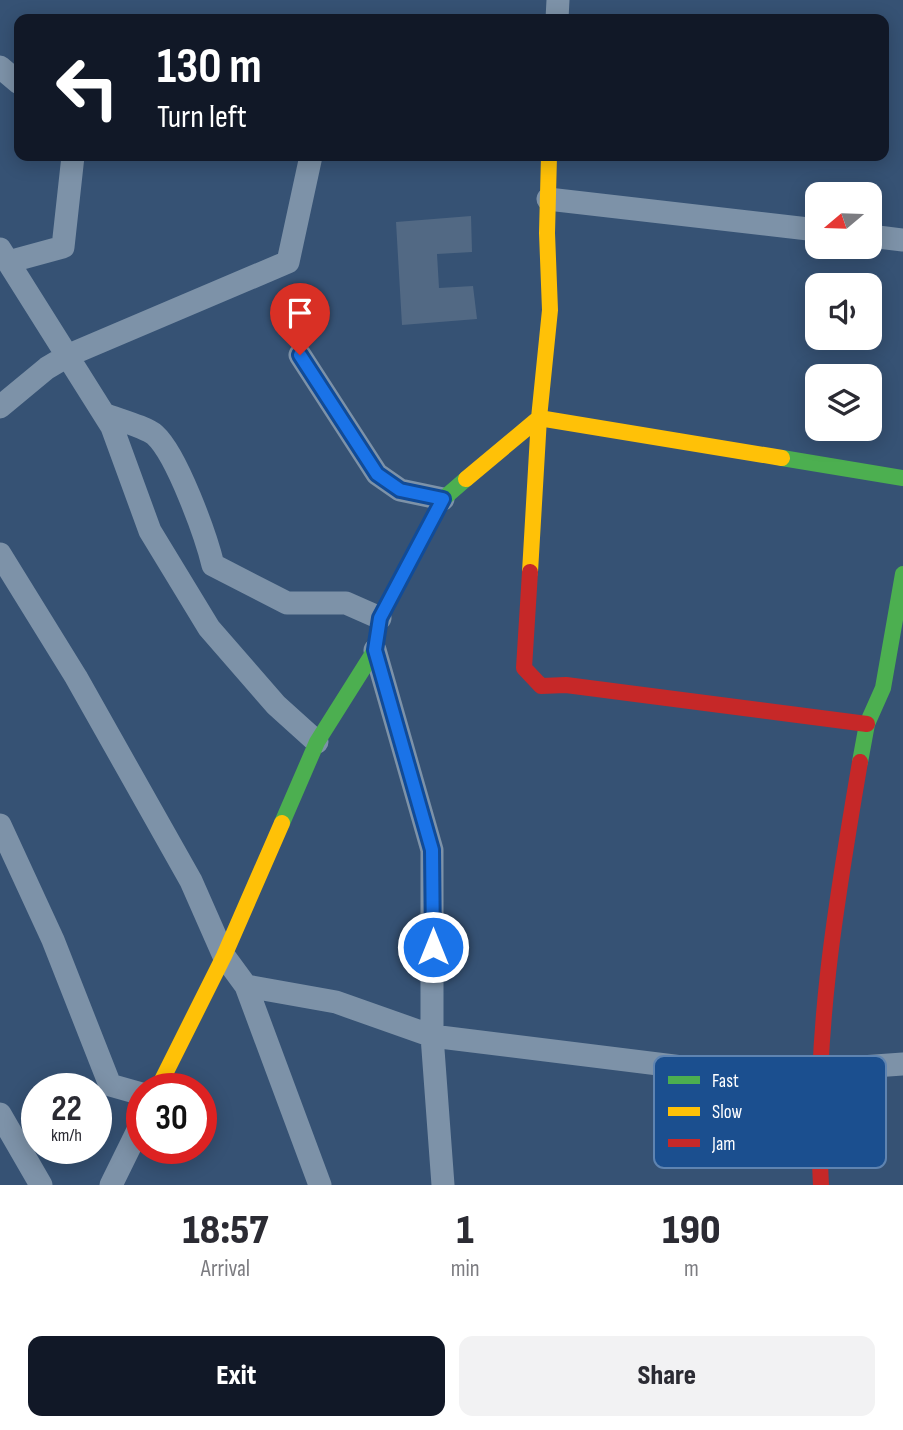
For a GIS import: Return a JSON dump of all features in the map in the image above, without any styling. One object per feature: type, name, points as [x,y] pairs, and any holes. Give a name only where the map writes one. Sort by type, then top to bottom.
[{"type":"street","points":[[0,66],[14,79]]},
{"type":"street","points":[[72,161],[63,247],[4,255],[112,427],[150,531],[209,628],[276,705],[317,742]]},
{"type":"street","points":[[0,407],[47,368],[69,355],[288,262],[311,161]]},
{"type":"street","points":[[549,161],[550,310],[539,418],[524,668],[541,686],[566,685],[867,724]]},
{"type":"street","points":[[548,199],[805,229]]},
{"type":"street","points":[[882,237],[903,240]]},
{"type":"street","points":[[300,355],[377,474],[400,490],[443,499]]},
{"type":"street","points":[[104,414],[155,434],[181,476],[213,565],[287,603],[346,603],[380,618]]},
{"type":"street","points":[[166,1073],[224,956],[317,742],[375,650],[380,618],[443,499],[539,418],[903,478]]},
{"type":"street","points":[[0,554],[76,677],[191,881],[224,956],[246,986],[320,1185]]},
{"type":"street","points":[[821,1056],[837,898],[867,724],[893,688],[903,574]]},
{"type":"street","points":[[375,650],[432,850],[432,1036],[443,1185]]},
{"type":"street","points":[[0,825],[53,940],[110,1085],[126,1090]]},
{"type":"street","points":[[246,986],[336,1002],[432,1036],[654,1060]]},
{"type":"street","points":[[0,1114],[41,1185]]},
{"type":"street","points":[[111,1185],[126,1155]]},
{"type":"building","points":[[471,216],[472,252],[437,254],[439,288],[473,286],[477,319],[402,325],[396,222]]},
{"type":"traffic: fast","points":[[782,458],[903,478]]},
{"type":"traffic: fast","points":[[282,823],[317,742],[375,650],[380,618],[443,499],[466,479]]},
{"type":"traffic: fast","points":[[860,762],[867,724],[883,688],[903,574]]},
{"type":"traffic: slow","points":[[466,479],[539,418],[550,310],[547,233],[549,161]]},
{"type":"traffic: slow","points":[[530,572],[539,418],[782,458]]},
{"type":"traffic: slow","points":[[166,1073],[224,956],[282,823]]},
{"type":"traffic: jam","points":[[530,572],[524,668],[541,686],[566,685],[867,724]]},
{"type":"traffic: jam","points":[[821,1056],[828,972],[860,762]]},
{"type":"traffic: jam","points":[[820,1168],[821,1185]]},
{"type":"route","points":[[300,355],[377,474],[400,490],[443,499],[380,618],[375,650],[432,850],[433,947]]}]
